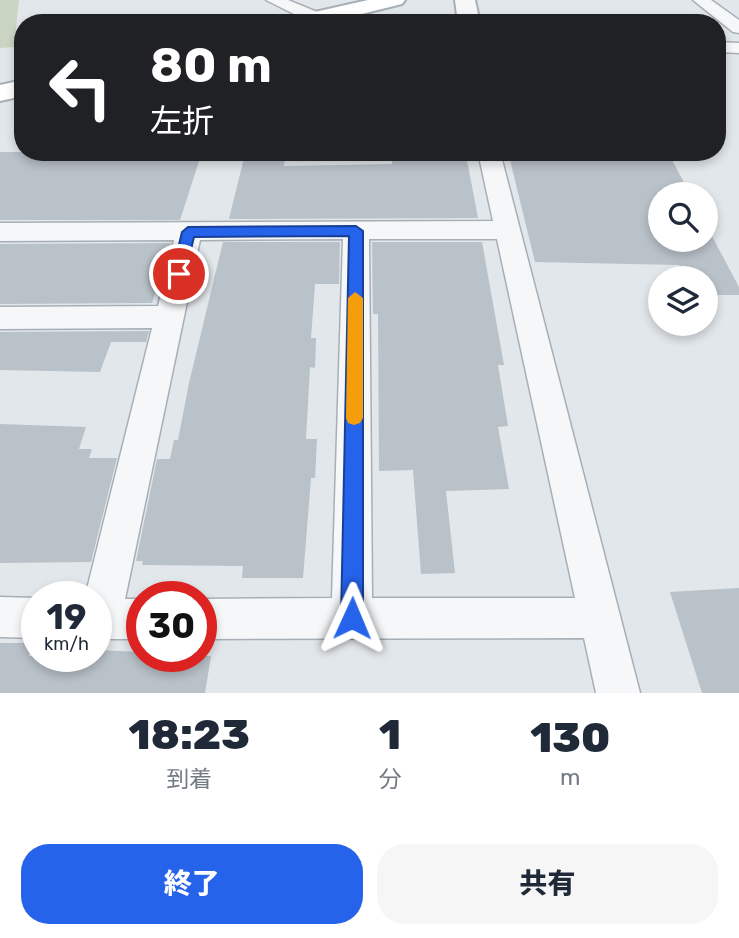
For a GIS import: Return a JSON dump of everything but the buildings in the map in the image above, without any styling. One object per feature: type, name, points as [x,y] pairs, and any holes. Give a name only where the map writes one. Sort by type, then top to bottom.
[{"type":"main road","points":[[333,14],[395,0]]},
{"type":"street","points":[[274,0],[296,14]]},
{"type":"street","points":[[701,0],[720,14]]},
{"type":"street","points":[[491,161],[618,693]]},
{"type":"street","points":[[0,232],[507,230]]},
{"type":"street","points":[[352,618],[356,231]]},
{"type":"street","points":[[107,581],[188,232]]},
{"type":"street","points":[[0,318],[169,317]]},
{"type":"street","points":[[0,617],[21,618]]},
{"type":"street","points":[[217,619],[600,618]]},
{"type":"green space","points":[[0,0],[19,0],[18,14],[14,14],[14,47],[0,48]]},
{"type":"slow traffic","points":[[354,418],[355,298]]},
{"type":"route","points":[[179,274],[188,232],[356,231],[352,618]]}]
